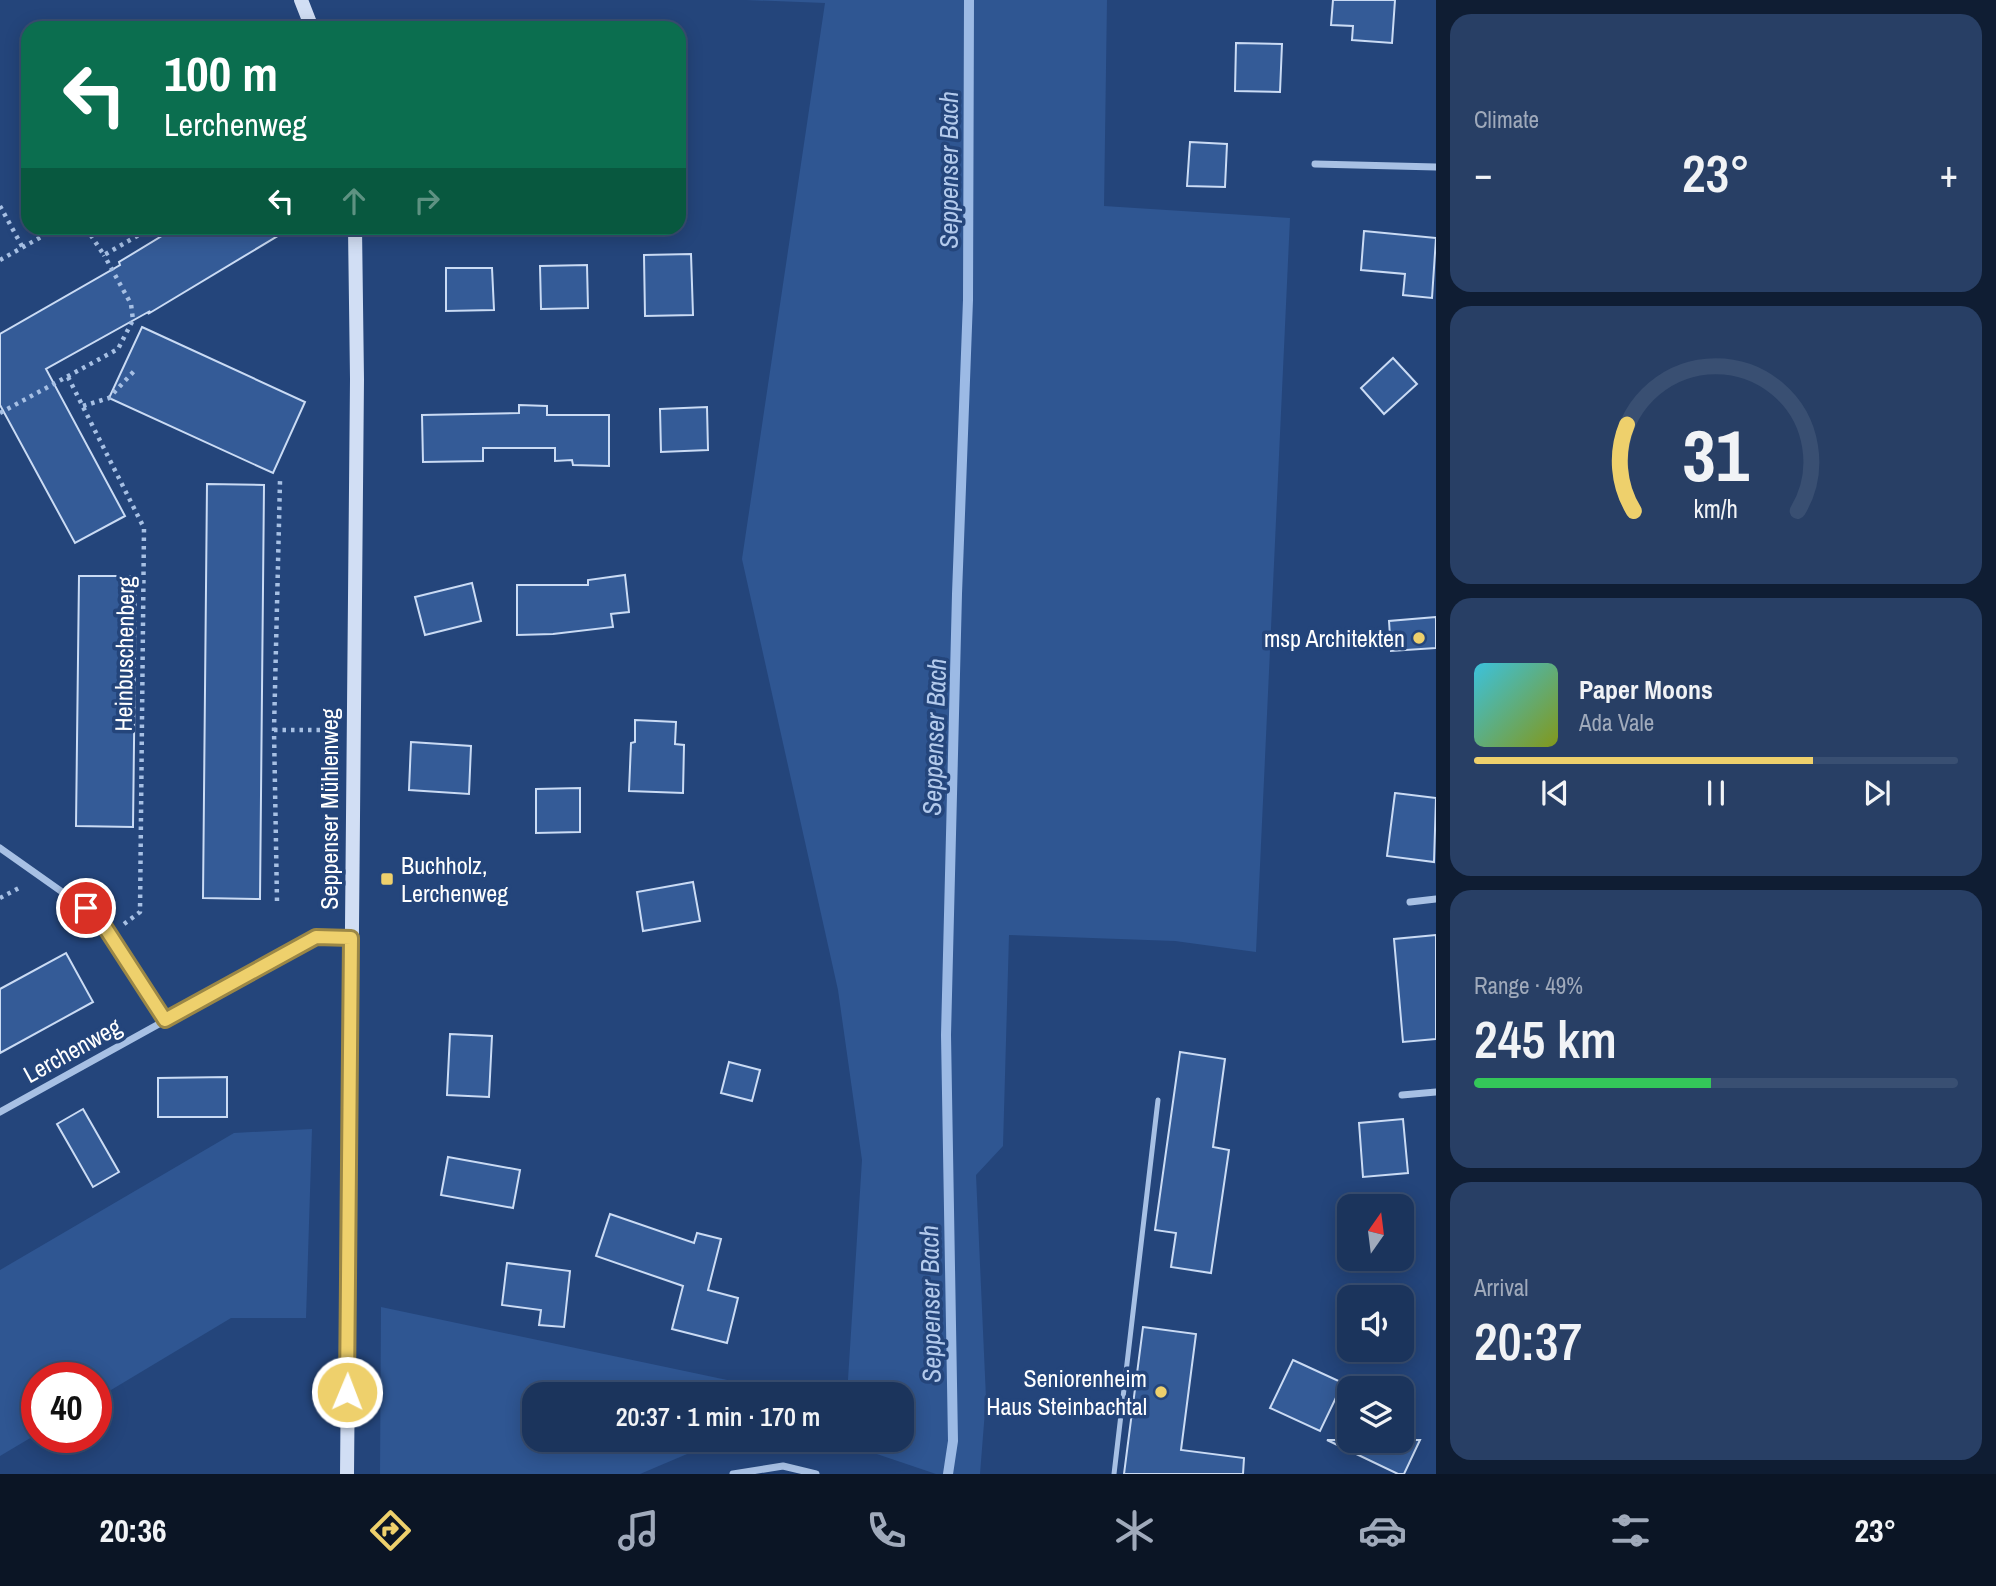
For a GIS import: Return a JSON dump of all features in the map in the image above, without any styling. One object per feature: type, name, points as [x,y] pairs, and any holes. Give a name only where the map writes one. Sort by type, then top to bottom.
[{"type":"street","points":[[301,0],[309,21]]},
{"type":"street","points":[[1315,164],[1436,167]]},
{"type":"street","name":"Seppenser Mühlenweg","points":[[346,1474],[357,379],[355,235]]},
{"type":"street","points":[[0,848],[74,897],[99,918],[165,1020]]},
{"type":"street","points":[[1410,902],[1436,900]]},
{"type":"street","name":"Lerchenweg","points":[[0,1112],[316,937],[351,938]]},
{"type":"street","points":[[1402,1095],[1436,1092]]},
{"type":"street","points":[[733,1474],[783,1466],[816,1474]]},
{"type":"lane","points":[[1114,1474],[1158,1100]]},
{"type":"path","points":[[0,206],[23,248]]},
{"type":"path","points":[[0,260],[45,235]]},
{"type":"path","points":[[0,413],[118,349],[133,320],[131,304],[123,284],[91,235]]},
{"type":"path","points":[[104,255],[138,235]]},
{"type":"path","points":[[83,405],[110,398],[136,369]]},
{"type":"path","name":"Heinbuschenberg","points":[[68,377],[144,528],[140,912],[110,936]]},
{"type":"path","points":[[277,901],[274,730],[280,481]]},
{"type":"path","points":[[274,730],[353,731]]},
{"type":"shaded area","points":[[746,0],[1107,0],[1104,206],[1290,218],[1256,952],[1175,941],[1009,935],[1003,1146],[976,1175],[986,1398],[980,1474],[936,1474],[871,1452],[914,1452],[914,1382],[848,1382],[862,1160],[838,990],[742,559],[825,3]]},
{"type":"shaded area","points":[[312,1129],[306,1318],[231,1318],[112,1389],[112,1362],[21,1362],[21,1444],[0,1456],[0,1270],[234,1133]]},
{"type":"shaded area","points":[[381,1307],[737,1382],[522,1382],[522,1452],[692,1452],[640,1474],[380,1474]]},
{"type":"building","points":[[1333,0],[1395,0],[1392,43],[1352,40],[1353,26],[1331,25]]},
{"type":"building","points":[[1236,43],[1282,44],[1280,92],[1235,91]]},
{"type":"building","points":[[1190,142],[1227,144],[1225,187],[1187,186]]},
{"type":"building","points":[[1364,231],[1436,238],[1432,298],[1403,295],[1405,274],[1361,270]]},
{"type":"building","points":[[163,235],[279,235],[148,314],[150,311],[46,369],[125,516],[75,543],[0,405],[0,334],[120,265],[119,262]]},
{"type":"building","points":[[691,254],[693,315],[645,316],[644,255]]},
{"type":"building","points":[[587,265],[588,308],[541,309],[540,266]]},
{"type":"building","points":[[446,268],[492,268],[494,310],[446,311]]},
{"type":"building","points":[[142,327],[305,402],[273,473],[109,398]]},
{"type":"building","points":[[1393,358],[1417,384],[1384,414],[1361,388]]},
{"type":"building","points":[[519,405],[547,406],[547,415],[609,415],[609,466],[573,465],[572,460],[555,461],[555,448],[483,448],[483,461],[423,462],[422,415],[519,413]]},
{"type":"building","points":[[707,407],[708,450],[661,452],[660,409]]},
{"type":"building","points":[[207,484],[264,485],[260,899],[203,898]]},
{"type":"building","points":[[625,575],[629,612],[611,614],[613,627],[517,635],[517,585],[588,585],[588,580]]},
{"type":"building","points":[[79,576],[136,576],[133,827],[76,826]]},
{"type":"building","points":[[472,583],[481,621],[425,635],[415,597]]},
{"type":"building","points":[[1436,617],[1436,648],[1391,651],[1389,621]]},
{"type":"building","points":[[635,720],[676,722],[675,744],[684,745],[683,793],[629,791]]},
{"type":"building","points":[[411,742],[471,746],[469,794],[409,790]]},
{"type":"building","points":[[580,788],[580,832],[536,833],[536,789]]},
{"type":"building","points":[[1395,793],[1436,798],[1434,862],[1387,856]]},
{"type":"building","points":[[693,882],[700,921],[643,931],[637,892]]},
{"type":"building","points":[[1436,935],[1436,1039],[1403,1042],[1394,939]]},
{"type":"building","points":[[66,953],[93,1002],[0,1053],[0,989]]},
{"type":"building","points":[[450,1034],[492,1036],[489,1097],[447,1095]]},
{"type":"building","points":[[1180,1052],[1225,1059],[1213,1147],[1229,1150],[1211,1273],[1171,1267],[1176,1233],[1155,1230]]},
{"type":"building","points":[[729,1062],[760,1070],[752,1101],[721,1093]]},
{"type":"building","points":[[227,1077],[227,1117],[158,1117],[158,1078]]},
{"type":"building","points":[[83,1109],[119,1172],[93,1187],[57,1124]]},
{"type":"building","points":[[1403,1119],[1408,1173],[1363,1177],[1359,1123]]},
{"type":"building","points":[[448,1157],[520,1170],[513,1208],[441,1195]]},
{"type":"building","points":[[610,1214],[694,1243],[697,1233],[721,1239],[708,1290],[738,1298],[727,1343],[672,1329],[683,1286],[596,1256]]},
{"type":"building","points":[[507,1263],[570,1271],[564,1327],[539,1325],[541,1310],[502,1305]]},
{"type":"building","name":"Seniorenheim Haus Steinbachtal","points":[[1143,1327],[1196,1334],[1181,1450],[1244,1458],[1243,1474],[1124,1474]]},
{"type":"building","points":[[1293,1360],[1337,1380],[1337,1396],[1320,1431],[1270,1408]]},
{"type":"building","points":[[1414,1440],[1420,1440],[1414,1453]]},
{"type":"building","points":[[1354,1453],[1414,1453],[1404,1474],[1398,1474]]},
{"type":"waterway","name":"Seppenser Bach","points":[[948,1474],[953,1441],[946,1035],[957,594],[968,300],[969,0]]},
{"type":"place","name":"msp Architekten","points":[[1419,638]]},
{"type":"place","name":"Buchholz, Lerchenweg","points":[[387,879]]},
{"type":"place","name":"Seniorenheim Haus Steinbachtal","points":[[1161,1392]]},
{"type":"route","points":[[86,908],[99,918],[165,1020],[316,937],[351,938],[347,1392]]}]
